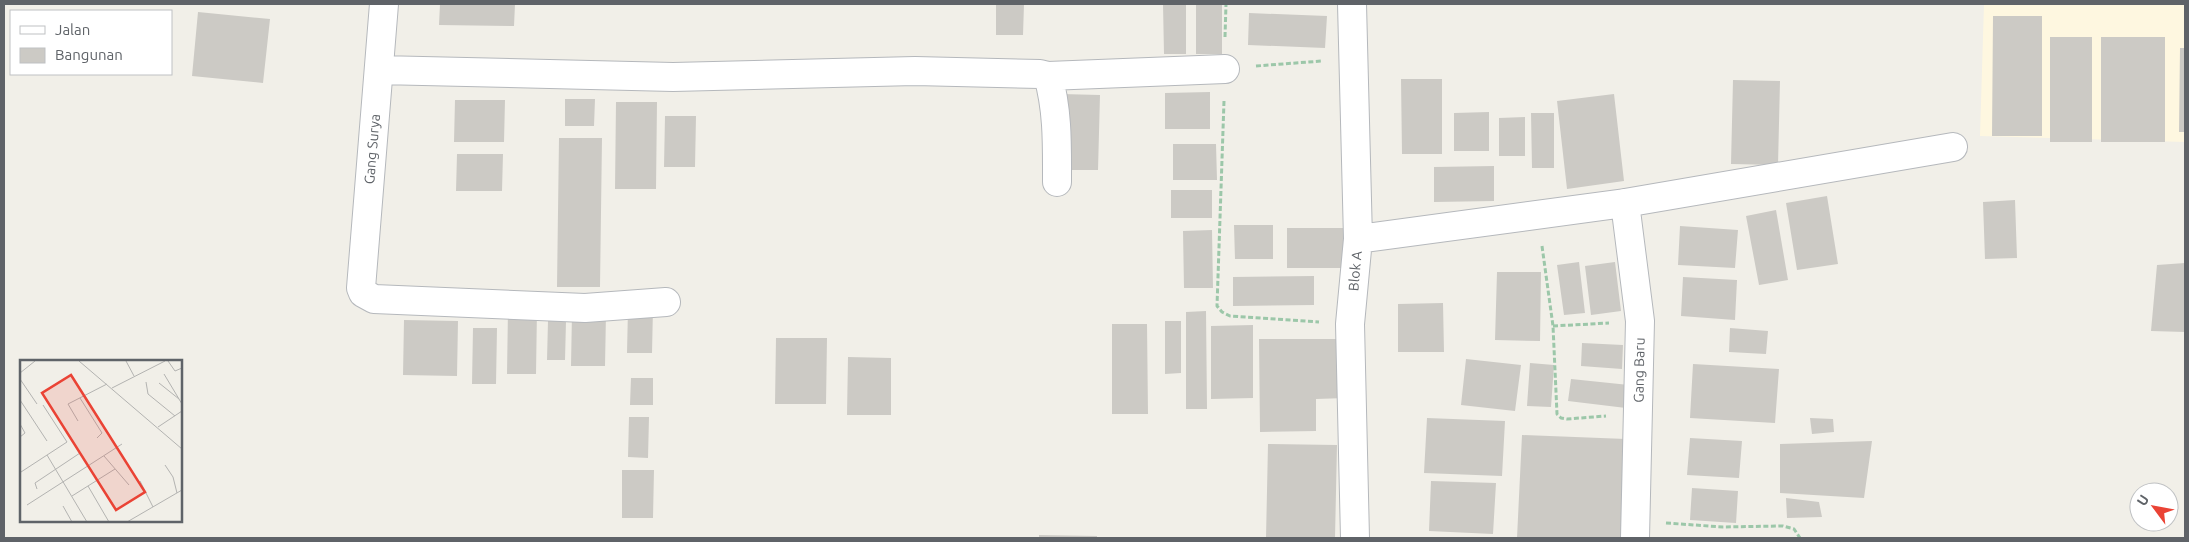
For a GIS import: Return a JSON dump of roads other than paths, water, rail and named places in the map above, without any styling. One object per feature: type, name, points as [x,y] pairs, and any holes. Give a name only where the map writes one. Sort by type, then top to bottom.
[{"type":"street","name":"Gang Surya","points":[[384,4],[361,288],[364,293],[374,300],[585,308],[666,302]]},
{"type":"street","name":"Blok A","points":[[1352,4],[1358,240],[1350,324],[1355,538]]},
{"type":"street","points":[[379,70],[673,78],[915,71],[1029,72],[1048,76],[1224,69]]},
{"type":"street","points":[[1048,76],[1057,131],[1057,182]]},
{"type":"street","points":[[1358,240],[1626,203],[1953,147]]},
{"type":"street","name":"Gang Baru","points":[[1626,203],[1640,321],[1635,530]]}]
